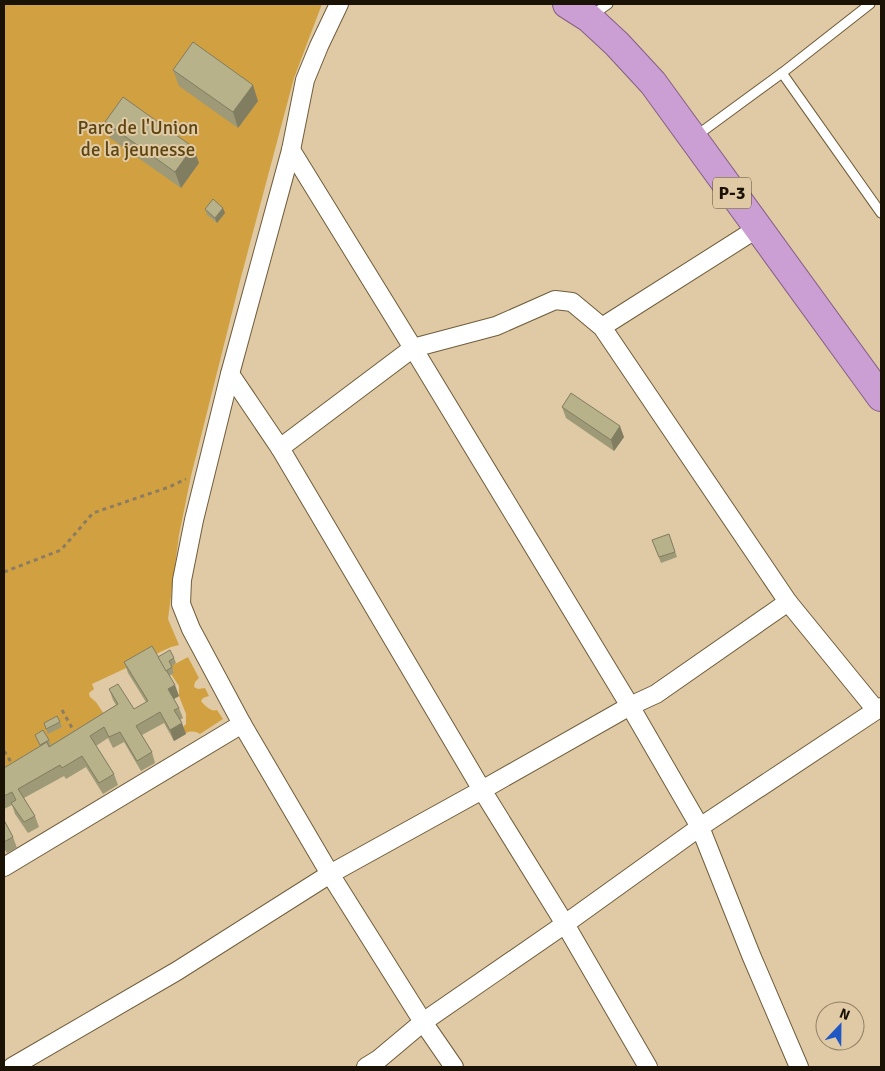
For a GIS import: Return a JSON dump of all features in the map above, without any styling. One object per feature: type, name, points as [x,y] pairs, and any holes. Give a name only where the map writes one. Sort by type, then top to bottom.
[{"type":"highway","name":"P-3","points":[[588,9],[653,83],[879,391]]},
{"type":"street","points":[[339,4],[319,46],[306,80],[291,150],[230,374],[194,520],[182,580],[181,604],[191,629],[242,724],[330,874],[423,1022],[454,1067]]},
{"type":"street","points":[[291,150],[630,706],[700,827],[750,955],[799,1067]]},
{"type":"street","points":[[602,327],[758,228]]},
{"type":"street","points":[[280,448],[413,348],[496,326],[555,300],[572,302],[602,327],[788,602],[879,708],[700,827],[565,924],[423,1022],[379,1059],[366,1067]]},
{"type":"street","points":[[230,374],[280,448],[482,790],[565,924],[648,1067]]},
{"type":"street","points":[[12,1067],[177,971],[330,874],[630,706],[656,694],[788,602]]},
{"type":"street","points":[[4,867],[242,724]]},
{"type":"street","points":[[4,1062],[7,1067]]},
{"type":"lane","points":[[694,138],[782,73],[870,4]]},
{"type":"lane","points":[[782,73],[881,213]]},
{"type":"path","points":[[4,572],[61,550],[93,513],[169,487],[207,469]]},
{"type":"path","points":[[62,710],[75,734]]},
{"type":"path","points":[[4,751],[17,773]]},
{"type":"green space","name":"Parc de l'Union de la jeunesse","points":[[4,4],[322,4],[294,78],[191,476],[179,535],[168,619],[179,645],[92,684],[94,689],[89,693],[90,697],[96,702],[110,723],[4,781]]},
{"type":"green space","points":[[188,657],[199,678],[195,682],[194,687],[198,689],[205,688],[209,696],[201,701],[206,707],[217,710],[223,719],[200,734],[196,732],[186,733],[182,728],[186,724],[186,714],[179,696],[179,686],[171,674],[174,672],[171,666]]},
{"type":"building","points":[[193,42],[253,85],[233,112],[173,70]]},
{"type":"building","points":[[123,97],[193,147],[175,172],[105,122]]},
{"type":"building","points":[[213,199],[223,208],[215,218],[205,209]]},
{"type":"building","points":[[571,393],[620,426],[611,440],[562,407]]},
{"type":"building","points":[[669,534],[675,552],[659,557],[652,540]]},
{"type":"building","points":[[152,646],[175,685],[168,689],[179,708],[174,710],[182,723],[170,730],[160,712],[136,726],[152,752],[137,761],[120,732],[109,737],[104,727],[90,736],[114,774],[99,783],[82,756],[62,768],[60,765],[18,789],[35,816],[24,822],[11,803],[16,800],[12,792],[4,796],[4,768],[47,742],[49,747],[118,704],[109,689],[118,684],[134,709],[148,701],[124,662]]},
{"type":"building","points":[[170,650],[174,658],[169,661],[172,667],[166,671],[158,657]]},
{"type":"building","points":[[57,716],[60,722],[46,729],[44,723]]},
{"type":"building","points":[[43,730],[49,740],[40,745],[35,735]]},
{"type":"building","points":[[4,820],[13,837],[4,842]]}]
